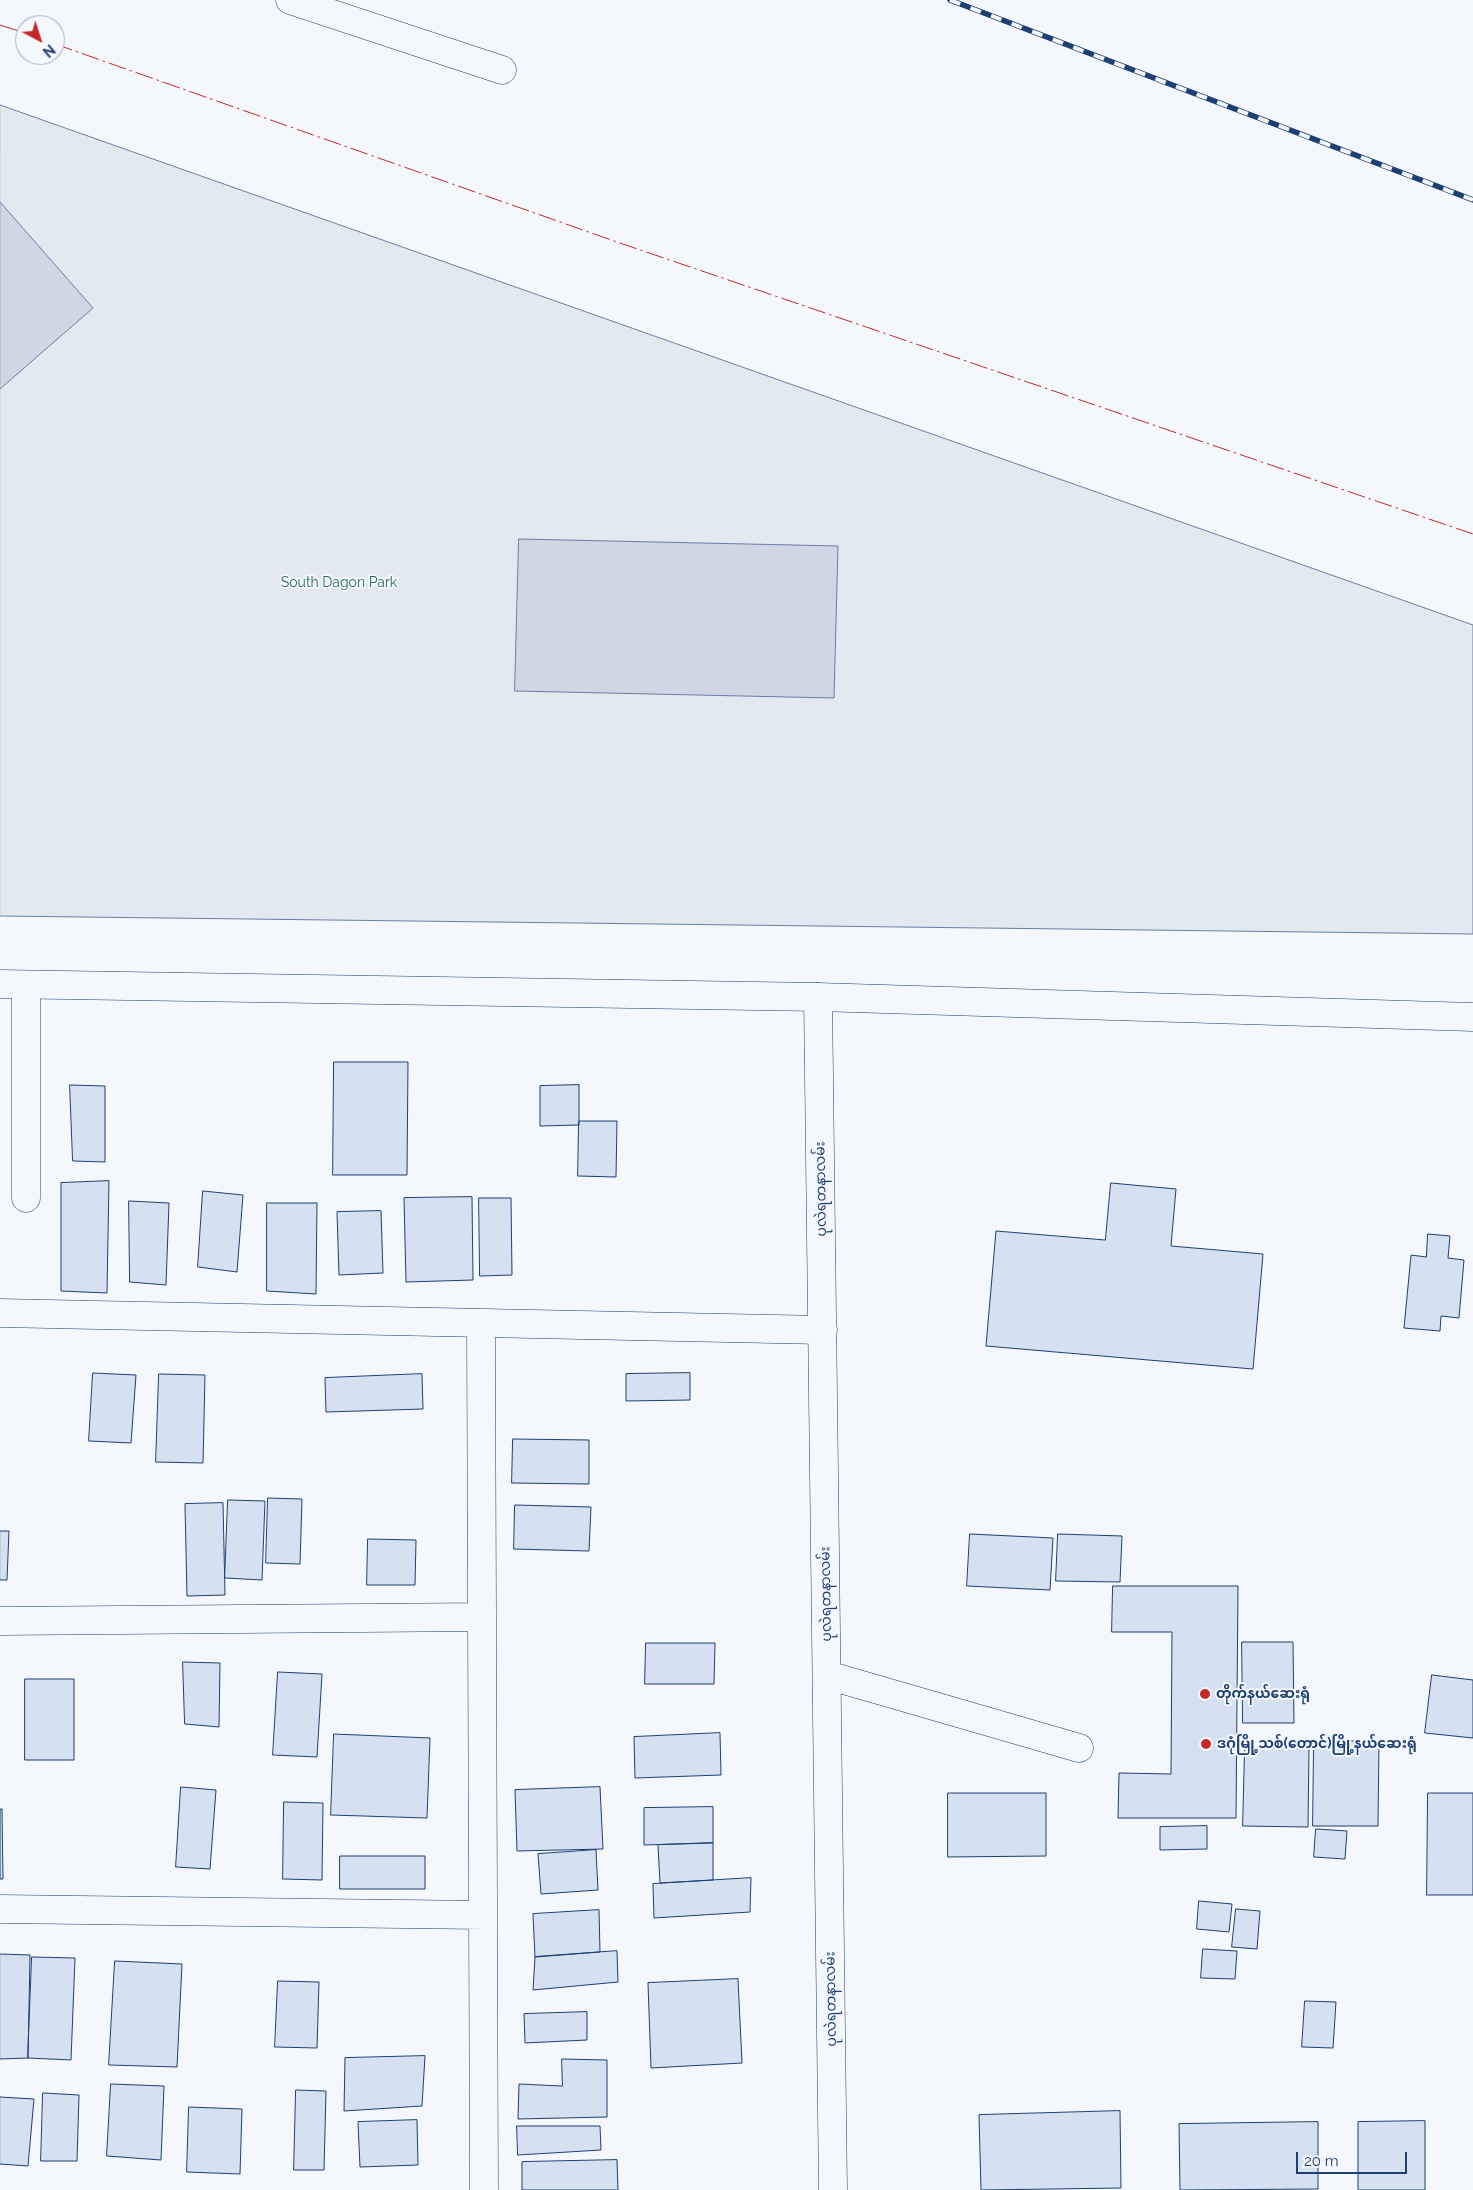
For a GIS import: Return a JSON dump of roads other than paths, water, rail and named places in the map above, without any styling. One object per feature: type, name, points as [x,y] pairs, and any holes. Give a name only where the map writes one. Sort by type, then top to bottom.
[{"type":"street","points":[[290,0],[502,70]]},
{"type":"street","points":[[26,1198],[13,985],[818,997],[1473,1017]]},
{"type":"street","name":"ပုလဲရတနာလမ်း","points":[[818,997],[833,2190]]},
{"type":"street","points":[[0,1313],[823,1330]]},
{"type":"street","points":[[481,1323],[484,2190]]},
{"type":"street","points":[[0,1621],[482,1617]]},
{"type":"street","points":[[827,1675],[1079,1748]]},
{"type":"street","points":[[0,1909],[483,1915]]},
{"type":"railway","points":[[950,0],[1473,200]]},
{"type":"place","name":"တိုက်နယ်ဆေးရုံ","points":[[1205,1694]]},
{"type":"place","name":"ဒဂုံမြို့သစ်(တောင်)မြို့နယ်ဆေးရုံ","points":[[1206,1744]]},
{"type":"park label","name":"South Dagon Park","points":[[339,583]]}]
